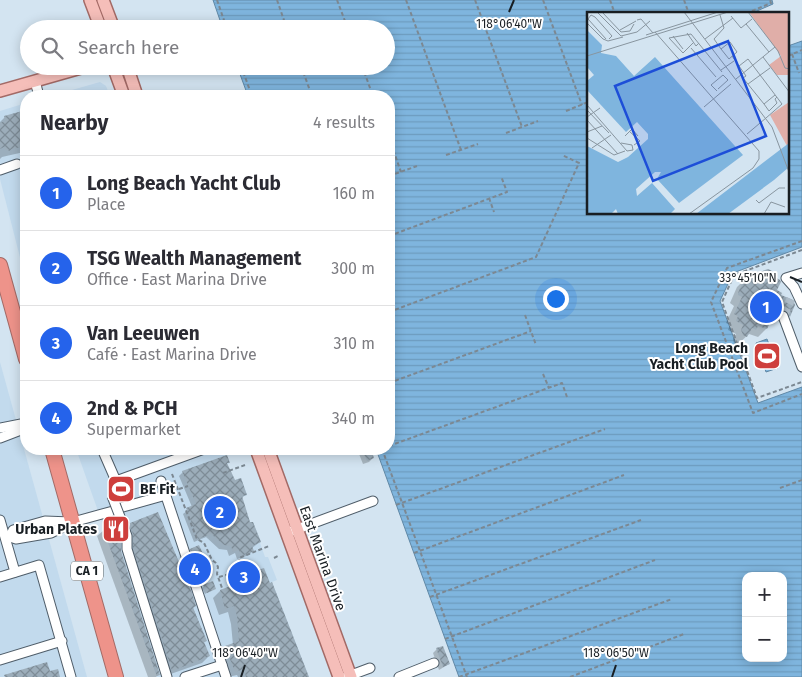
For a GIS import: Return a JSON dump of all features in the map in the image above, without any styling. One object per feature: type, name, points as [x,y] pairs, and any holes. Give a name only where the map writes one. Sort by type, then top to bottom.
[{"type":"highway","points":[[0,264],[20,320]]},
{"type":"highway","name":"CA 1","points":[[54,455],[116,677]]},
{"type":"main road","points":[[90,0],[98,20]]},
{"type":"main road","points":[[103,0],[111,20]]},
{"type":"main road","points":[[0,91],[56,75]]},
{"type":"main road","points":[[116,75],[122,90]]},
{"type":"main road","points":[[130,75],[135,90]]},
{"type":"main road","name":"East Marina Drive","points":[[259,455],[292,531],[349,676]]},
{"type":"main road","name":"East Marina Drive","points":[[270,455],[339,677]]},
{"type":"lane","points":[[35,81],[37,90]]},
{"type":"lane","points":[[0,170],[17,164]]},
{"type":"lane","points":[[802,273],[786,278],[798,285],[802,304]]},
{"type":"lane","points":[[791,299],[798,285]]},
{"type":"lane","points":[[783,316],[802,367]]},
{"type":"lane","points":[[0,428],[20,424]]},
{"type":"lane","points":[[0,438],[20,430]]},
{"type":"lane","points":[[105,455],[116,481],[188,455]]},
{"type":"lane","points":[[162,481],[226,677]]},
{"type":"lane","points":[[123,507],[166,495]]},
{"type":"lane","points":[[112,496],[128,536],[127,549],[167,675]]},
{"type":"lane","points":[[292,531],[373,501]]},
{"type":"lane","points":[[8,537],[16,539],[51,533],[73,522],[113,511]]},
{"type":"lane","points":[[0,520],[8,537],[15,572]]},
{"type":"lane","points":[[8,537],[13,530],[45,521],[73,522]]},
{"type":"lane","points":[[0,577],[39,565],[71,677]]},
{"type":"lane","points":[[0,660],[62,641]]},
{"type":"lane","points":[[399,677],[434,663]]},
{"type":"lane","points":[[185,677],[222,665]]},
{"type":"lane","points":[[349,676],[370,668]]},
{"type":"path","points":[[216,0],[224,20]]},
{"type":"path","points":[[277,0],[284,20]]},
{"type":"path","points":[[337,0],[345,20]]},
{"type":"path","points":[[406,0],[461,150]]},
{"type":"path","points":[[475,0],[522,127]]},
{"type":"path","points":[[543,0],[582,105]]},
{"type":"path","points":[[610,0],[614,12]]},
{"type":"path","points":[[684,0],[688,12]]},
{"type":"path","points":[[752,11],[771,3],[770,0]]},
{"type":"path","points":[[799,73],[792,54],[802,51]]},
{"type":"path","points":[[244,75],[250,90]]},
{"type":"path","points":[[304,75],[310,90]]},
{"type":"path","points":[[365,75],[371,90]]},
{"type":"path","points":[[566,111],[587,102]]},
{"type":"path","points":[[506,133],[538,121]]},
{"type":"path","points":[[446,155],[478,144]]},
{"type":"path","points":[[395,155],[401,172]]},
{"type":"path","points":[[395,310],[536,258],[579,163],[562,155]]},
{"type":"path","points":[[395,174],[417,166]]},
{"type":"path","points":[[395,234],[507,192],[501,176]]},
{"type":"path","points":[[489,198],[494,212]]},
{"type":"path","points":[[802,241],[727,268],[711,302],[753,413],[802,394]]},
{"type":"path","points":[[802,250],[734,275],[722,302],[756,398],[802,382]]},
{"type":"path","points":[[524,315],[536,345]]},
{"type":"path","points":[[395,381],[531,331]]},
{"type":"path","points":[[543,374],[549,388]]},
{"type":"path","points":[[395,444],[562,384],[567,397]]},
{"type":"path","points":[[396,505],[606,429]]},
{"type":"path","points":[[384,455],[466,676]]},
{"type":"path","points":[[223,473],[244,465]]},
{"type":"path","points":[[172,474],[197,539],[204,543],[212,560],[216,563],[218,578],[222,588]]},
{"type":"path","points":[[414,553],[624,475]]},
{"type":"path","points":[[780,488],[802,480]]},
{"type":"path","points":[[178,490],[188,486]]},
{"type":"path","points":[[430,597],[640,520]]},
{"type":"path","points":[[218,578],[243,570],[239,558],[269,546]]},
{"type":"path","points":[[274,558],[278,556]]},
{"type":"path","points":[[445,639],[655,560]]},
{"type":"path","points":[[459,677],[672,599]]},
{"type":"path","points":[[570,677],[684,634]]},
{"type":"shaded area","points":[[100,82],[106,86],[108,90],[72,90]]},
{"type":"shaded area","points":[[20,105],[20,257],[0,179],[0,111]]},
{"type":"shaded area","points":[[0,362],[20,434],[20,455],[26,455],[87,677],[0,677]]},
{"type":"shaded area","points":[[78,455],[227,455],[230,463],[221,466],[225,477],[232,474],[235,480],[241,478],[247,495],[242,497],[250,522],[253,522],[265,557],[268,557],[277,580],[272,582],[309,677],[157,677]]},
{"type":"water","points":[[213,0],[772,0],[773,4],[755,12],[587,12],[587,215],[790,215],[790,45],[802,41],[802,247],[733,273],[720,301],[758,403],[802,387],[802,677],[459,677],[378,455],[395,455],[395,90],[246,90],[240,75],[395,75],[395,20],[220,20]]},
{"type":"water","name":"Long Beach Yacht Club Pool","points":[[767,339],[778,368],[766,372],[756,343]]},
{"type":"building","points":[[20,112],[20,147],[9,151],[5,150],[4,147],[0,149],[0,123],[5,121],[4,116]]},
{"type":"building","points":[[768,269],[781,282],[777,290],[782,293],[781,295],[793,300],[795,305],[790,317],[785,310],[780,310],[778,313],[775,312],[767,329],[758,326],[756,330],[752,328],[747,337],[743,335],[741,330],[743,325],[736,321],[738,316],[734,314],[742,297],[738,293],[745,277]]},
{"type":"building","points":[[227,455],[230,463],[227,463],[235,480],[241,478],[247,495],[242,496],[250,522],[253,522],[261,542],[252,546],[254,551],[241,556],[239,550],[233,552],[231,546],[224,545],[211,534],[198,539],[186,508],[196,504],[182,471]]},
{"type":"building","points":[[364,455],[373,455],[374,458],[367,461]]},
{"type":"building","points":[[158,512],[192,593],[196,606],[193,608],[207,641],[204,642],[210,656],[172,671],[133,548],[133,534],[128,520],[130,523]]},
{"type":"building","points":[[116,524],[121,537],[121,551],[160,675],[157,676],[103,529]]},
{"type":"building","points":[[199,545],[203,554],[194,558],[190,549]]},
{"type":"building","points":[[264,568],[270,583],[272,582],[309,677],[246,677],[244,669],[235,672],[225,646],[239,641],[237,616],[234,606],[225,609],[220,590],[251,578],[250,573]]},
{"type":"building","points":[[213,581],[216,589],[207,593],[203,585]]},
{"type":"building","points":[[443,646],[450,664],[443,667],[436,648]]},
{"type":"building","points":[[47,662],[50,671],[58,669],[60,677],[5,677],[4,675]]},
{"type":"tunnel","points":[[783,316],[791,299]]},
{"type":"place","name":"Long Beach Yacht Club","points":[[766,307]]},
{"type":"place","name":"Long Beach Yacht Club Pool","points":[[767,356]]},
{"type":"place","name":"BE Fit","points":[[121,489]]},
{"type":"place","name":"TSG Wealth Management","points":[[220,512]]},
{"type":"place","name":"Urban Plates","points":[[116,529]]},
{"type":"place","name":"2nd & PCH","points":[[195,569]]},
{"type":"place","name":"Van Leeuwen","points":[[244,577]]}]
